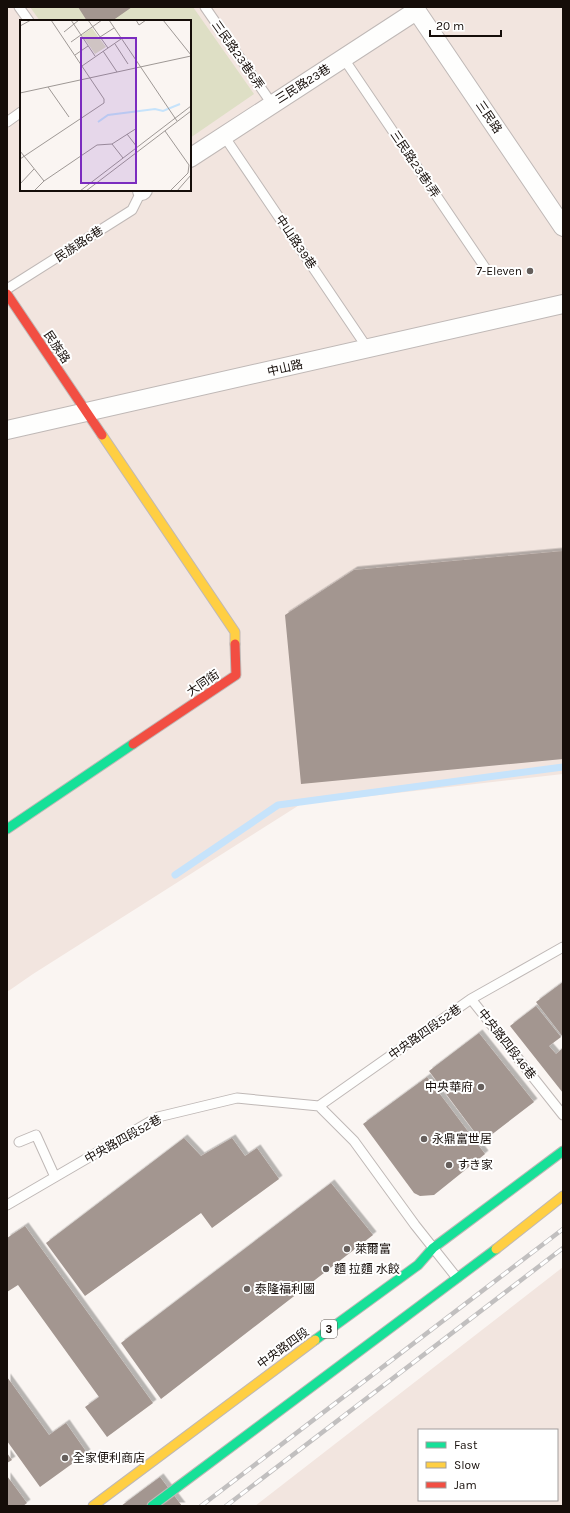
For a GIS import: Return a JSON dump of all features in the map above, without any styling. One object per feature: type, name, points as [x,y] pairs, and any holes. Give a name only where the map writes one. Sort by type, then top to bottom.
[{"type":"main road","name":"民族路","points":[[7,294],[86,412]]},
{"type":"main road","name":"大同街","points":[[7,829],[236,675],[235,632],[86,412]]},
{"type":"main road","name":"中央路四段","points":[[93,1506],[239,1395],[418,1264],[433,1248],[563,1151]]},
{"type":"main road","points":[[152,1506],[457,1278],[563,1196]]},
{"type":"street","name":"三民路23巷","points":[[191,157],[344,59],[415,9]]},
{"type":"street","name":"三民路","points":[[415,9],[563,227]]},
{"type":"street","name":"中山路","points":[[7,430],[563,304]]},
{"type":"lane","points":[[19,7],[27,20]]},
{"type":"lane","name":"三民路23巷6弄","points":[[205,7],[272,104]]},
{"type":"lane","name":"三民路23巷1弄","points":[[344,59],[486,269]]},
{"type":"lane","points":[[7,122],[20,113]]},
{"type":"lane","name":"中山路39巷","points":[[224,136],[368,349]]},
{"type":"lane","name":"民族路6巷","points":[[7,289],[132,210],[142,191]]},
{"type":"lane","name":"中央路四段46巷","points":[[563,947],[471,999],[563,1115]]},
{"type":"lane","name":"中央路四段52巷","points":[[7,1205],[158,1117],[237,1098],[319,1106],[471,999]]},
{"type":"lane","points":[[319,1106],[354,1141],[457,1278]]},
{"type":"lane","points":[[20,1142],[36,1135],[55,1177]]},
{"type":"shaded area","points":[[7,7],[563,7],[563,774],[301,804],[7,992]]},
{"type":"shaded area","points":[[563,1267],[563,1506],[255,1506]]},
{"type":"green space","points":[[30,7],[193,7],[254,94],[191,137],[191,20],[39,20]]},
{"type":"building","points":[[78,7],[132,7],[113,20],[86,20]]},
{"type":"building","points":[[563,551],[563,759],[301,784],[285,615],[354,570]]},
{"type":"building","points":[[563,982],[563,1037],[536,1002]]},
{"type":"building","points":[[536,1006],[561,1037],[549,1046],[556,1054],[563,1048],[563,1093],[510,1026]]},
{"type":"building","name":"中央華府","points":[[479,1033],[534,1102],[482,1142],[429,1071]]},
{"type":"building","name":"永鼎富世居","points":[[427,1077],[485,1154],[434,1195],[420,1196],[414,1193],[363,1124]]},
{"type":"building","points":[[184,1138],[201,1156],[232,1138],[245,1156],[257,1148],[279,1179],[212,1228],[201,1213],[85,1296],[46,1243]]},
{"type":"building","name":"泰隆福利國","points":[[331,1183],[373,1235],[161,1399],[121,1343]]},
{"type":"building","points":[[25,1226],[153,1403],[107,1437],[85,1407],[99,1397],[18,1285],[7,1292],[7,1238]]},
{"type":"building","points":[[7,1377],[49,1435],[66,1423],[87,1453],[40,1487],[7,1441]]},
{"type":"building","points":[[7,1453],[12,1460],[7,1463]]},
{"type":"building","points":[[7,1476],[27,1503],[23,1506],[7,1506]]},
{"type":"building","points":[[160,1477],[182,1506],[121,1506]]},
{"type":"waterway","points":[[175,875],[278,805],[563,767]]},
{"type":"railway","points":[[201,1506],[563,1229]]},
{"type":"railway","points":[[226,1506],[563,1248]]},
{"type":"traffic: fast","points":[[7,829],[133,744]]},
{"type":"traffic: fast","points":[[315,1340],[418,1265],[433,1248],[563,1151]]},
{"type":"traffic: fast","points":[[152,1506],[496,1249]]},
{"type":"traffic: slow","points":[[102,435],[235,632],[235,644]]},
{"type":"traffic: slow","points":[[496,1249],[563,1196]]},
{"type":"traffic: slow","points":[[93,1506],[315,1340]]},
{"type":"traffic: jam","points":[[7,294],[102,435]]},
{"type":"traffic: jam","points":[[133,744],[236,675],[235,644]]},
{"type":"place","name":"7-Eleven","points":[[530,271]]},
{"type":"place","name":"中央華府","points":[[481,1087]]},
{"type":"place","name":"永鼎富世居","points":[[424,1139]]},
{"type":"place","name":"すき家","points":[[449,1165]]},
{"type":"place","name":"萊爾富","points":[[347,1249]]},
{"type":"place","name":"麵 拉麵 水餃","points":[[326,1269]]},
{"type":"place","name":"泰隆福利國","points":[[247,1289]]},
{"type":"place","name":"全家便利商店","points":[[65,1458]]}]
